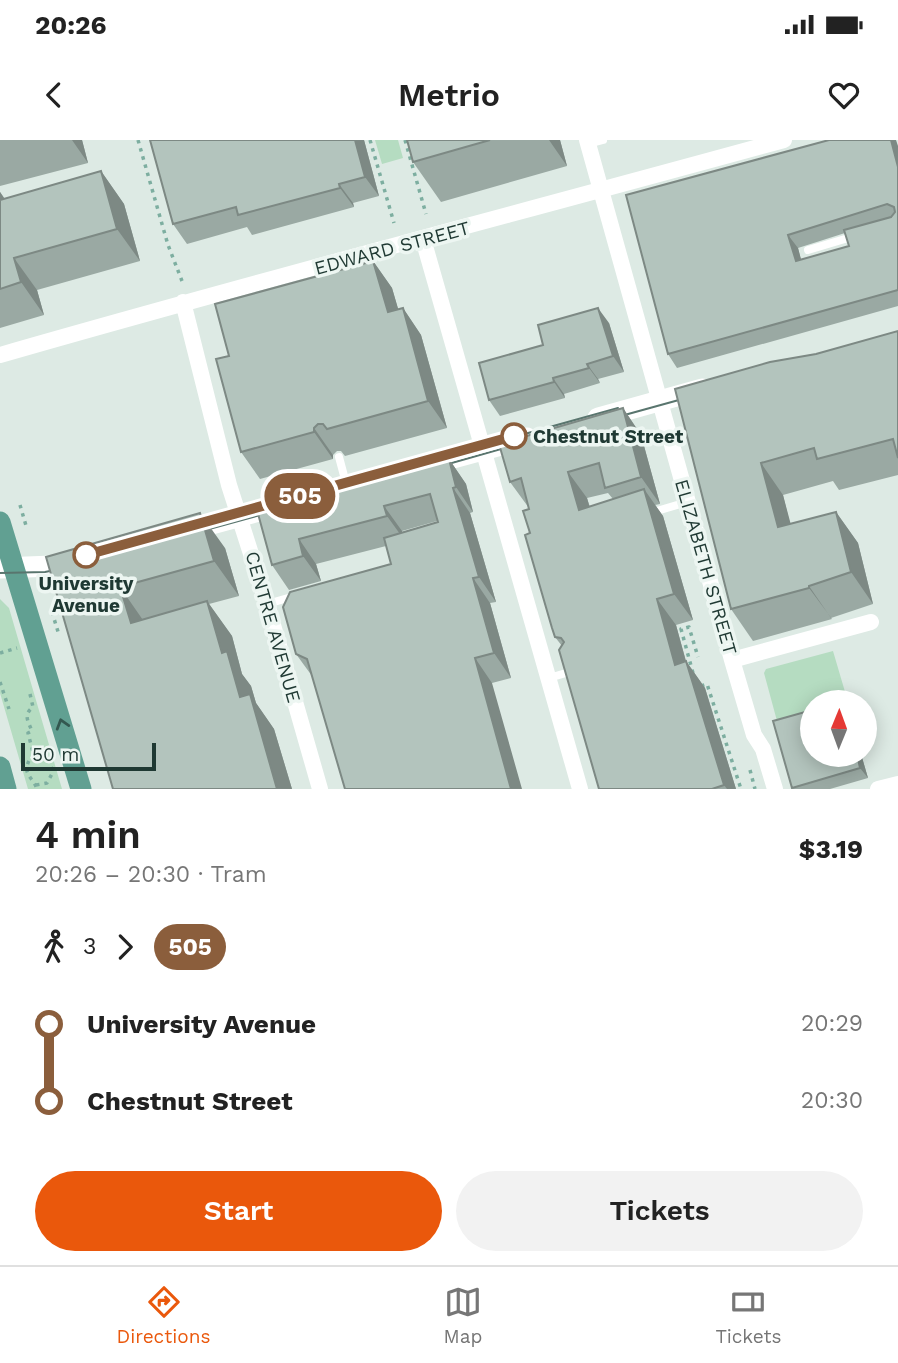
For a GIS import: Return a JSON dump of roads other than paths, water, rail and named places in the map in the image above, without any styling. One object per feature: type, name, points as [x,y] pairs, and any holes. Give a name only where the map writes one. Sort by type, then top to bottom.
[{"type":"main road","points":[[583,422],[725,383]]},
{"type":"main road","points":[[408,470],[545,432]]},
{"type":"main road","points":[[340,489],[371,480]]},
{"type":"main road","points":[[163,538],[307,498]]},
{"type":"main road","points":[[0,522],[7,568],[81,789]]},
{"type":"main road","points":[[7,568],[53,566],[98,555]]},
{"type":"main road","points":[[0,767],[6,789]]},
{"type":"street","name":"EDWARD STREET","points":[[0,355],[183,302],[601,191],[756,144],[784,140]]},
{"type":"street","name":"ELIZABETH STREET","points":[[593,141],[601,191],[687,502],[754,735],[763,749],[775,789]]},
{"type":"street","points":[[423,239],[580,789]]},
{"type":"street","name":"CENTRE AVENUE","points":[[183,302],[229,485],[267,604],[320,789]]},
{"type":"street","points":[[732,660],[871,622]]},
{"type":"street","points":[[878,789],[898,783]]},
{"type":"lane","points":[[808,250],[861,234]]},
{"type":"lane","points":[[339,457],[340,489]]},
{"type":"lane","points":[[638,517],[687,502]]},
{"type":"lane","points":[[267,604],[300,595]]},
{"type":"lane","points":[[549,678],[576,670]]},
{"type":"tram line","points":[[610,419],[697,395]]},
{"type":"tram line","points":[[503,440],[618,408]]},
{"type":"tram line","name":"505","points":[[86,555],[514,436]]},
{"type":"tram line","points":[[434,468],[519,444]]},
{"type":"tram line","points":[[260,507],[446,456]]},
{"type":"tram line","points":[[191,534],[275,511]]},
{"type":"tram line","points":[[0,573],[45,572],[70,567]]},
{"type":"place","name":"Chestnut Street","points":[[514,436]]},
{"type":"place","name":"University Avenue","points":[[86,555]]}]
